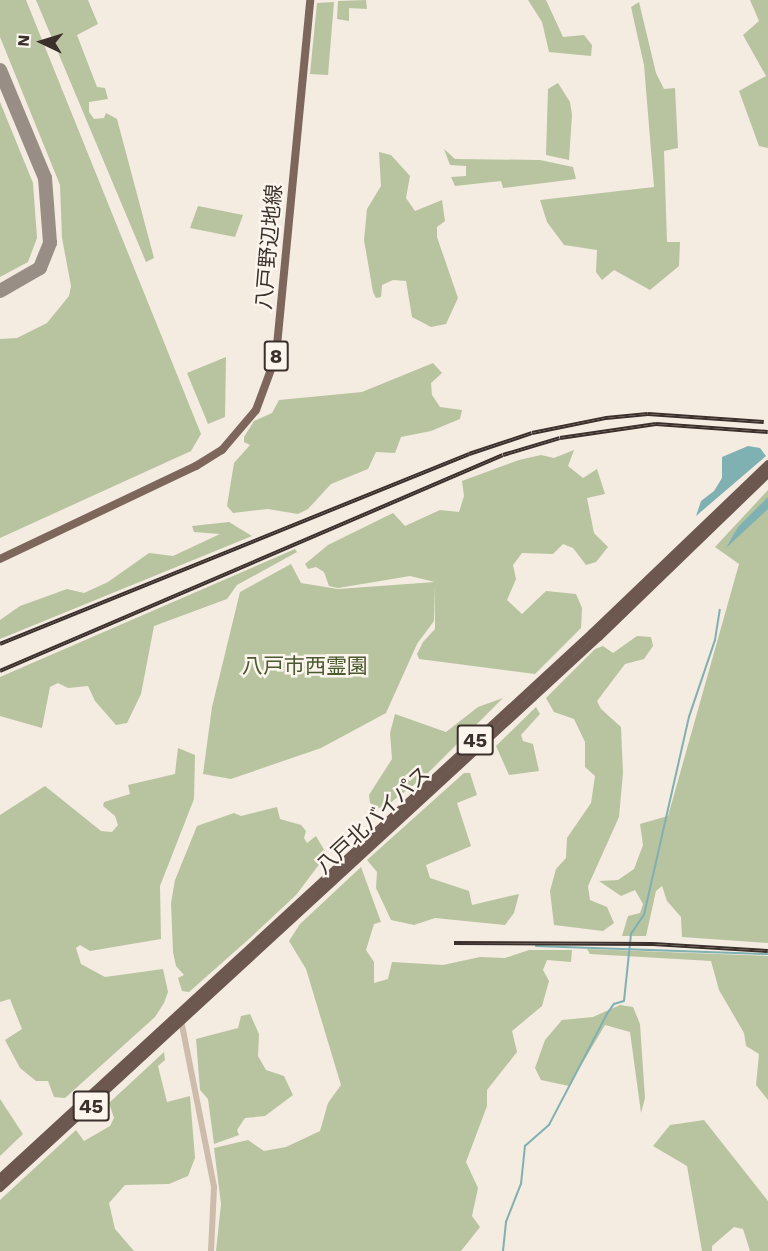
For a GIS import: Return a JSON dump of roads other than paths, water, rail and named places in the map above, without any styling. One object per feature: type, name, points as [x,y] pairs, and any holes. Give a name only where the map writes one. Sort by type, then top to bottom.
[{"type":"highway","name":"八戸北バイパス","points":[[0,1178],[676,555],[768,464]]},
{"type":"highway","name":"八戸北バイパス","points":[[0,1188],[599,637],[768,474]]},
{"type":"main road","name":"八戸野辺地線","points":[[0,559],[196,466],[222,450],[256,410],[276,356],[310,0]]},
{"type":"street","points":[[180,1013],[214,1187],[211,1251]]},
{"type":"water","points":[[748,446],[760,448],[766,456],[696,516],[701,501],[714,491],[722,478],[722,457]]},
{"type":"water","points":[[768,497],[768,509],[726,548],[738,527]]},
{"type":"waterway","points":[[503,1251],[506,1222],[521,1184],[525,1146],[549,1125],[607,1014],[614,1004],[624,1001],[631,934],[644,915],[689,717],[715,640],[720,610]]},
{"type":"waterway","points":[[536,946],[768,954]]},
{"type":"railway","points":[[0,644],[469,454],[532,433],[606,418],[648,414],[764,422]]},
{"type":"railway","points":[[0,671],[503,455],[560,438],[656,424],[768,432]]},
{"type":"railway","points":[[454,943],[653,944],[768,951]]},
{"type":"park label","name":"八戸市西霊園","points":[[305,666]]}]
